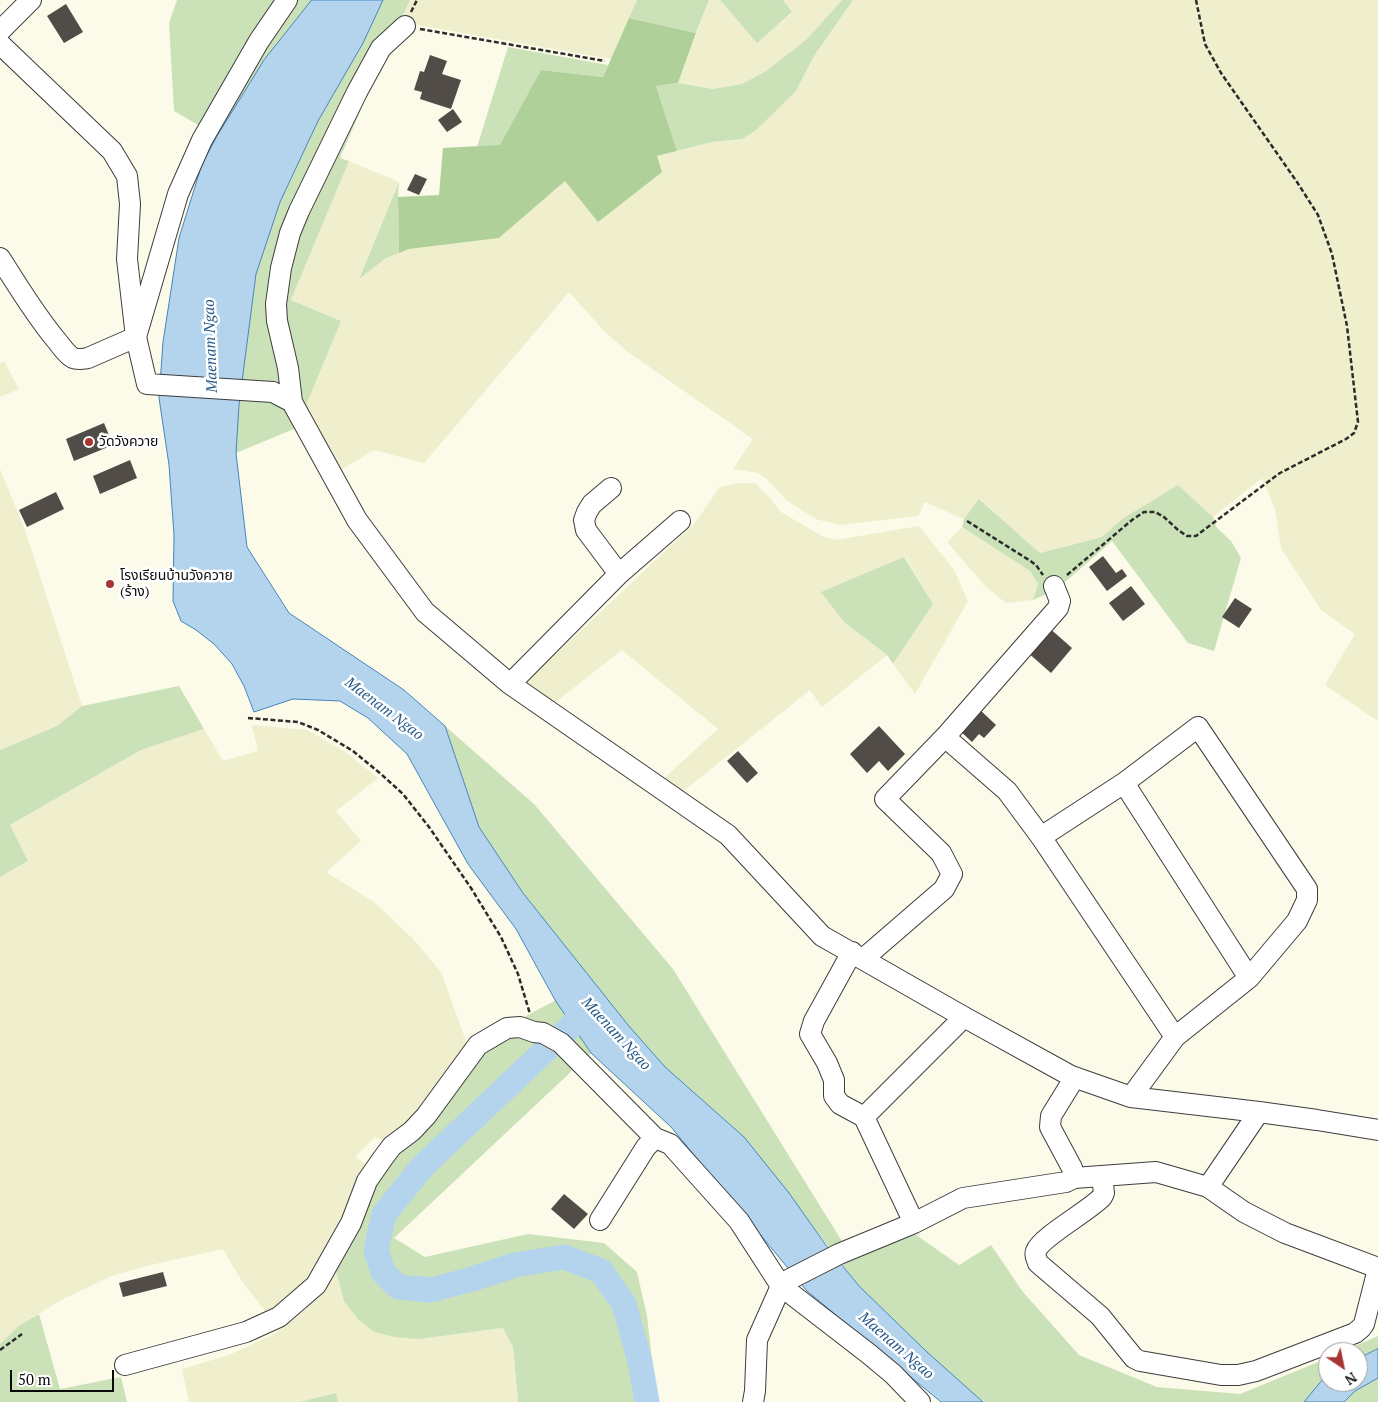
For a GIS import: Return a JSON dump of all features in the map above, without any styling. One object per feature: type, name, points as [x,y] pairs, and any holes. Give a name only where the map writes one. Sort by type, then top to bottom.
[{"type":"street","points":[[0,31],[31,0]]},
{"type":"street","points":[[136,337],[178,194],[202,140],[259,41],[287,0]]},
{"type":"street","points":[[405,26],[382,48],[373,62],[299,211],[290,232],[281,268],[276,304],[277,321],[288,368],[292,402],[357,520],[424,612],[510,684],[728,835],[822,936],[964,1017],[1075,1077],[1131,1097],[1259,1112],[1378,1130]]},
{"type":"street","points":[[0,44],[112,151],[127,176],[130,204],[128,259],[136,337],[147,384],[273,392],[292,402]]},
{"type":"street","points":[[0,258],[23,295],[67,354],[80,360],[136,337]]},
{"type":"street","points":[[611,488],[592,504],[586,512],[584,520],[586,530],[619,574]]},
{"type":"street","points":[[510,684],[619,574],[680,521]]},
{"type":"street","points":[[914,1223],[864,1117],[840,1104],[834,1096],[834,1080],[827,1063],[810,1034],[814,1021],[857,955],[944,890],[952,874],[941,853],[885,799],[945,737],[1058,608],[1060,601],[1054,586]]},
{"type":"street","points":[[1040,837],[1124,782],[1198,727],[1307,889],[1307,900],[1297,921],[1249,978],[1175,1037],[1131,1097]]},
{"type":"street","points":[[945,737],[1007,790],[1175,1037]]},
{"type":"street","points":[[1124,782],[1249,978]]},
{"type":"street","points":[[864,1117],[964,1017]]},
{"type":"street","points":[[125,1365],[246,1332],[279,1316],[316,1285],[351,1223],[367,1181],[392,1146],[412,1131],[426,1116],[478,1044],[507,1028],[520,1027],[543,1033],[561,1043],[655,1138],[670,1144],[739,1221],[786,1282],[893,1374],[920,1402]]},
{"type":"street","points":[[1074,1178],[1072,1168],[1050,1127],[1051,1116],[1075,1077]]},
{"type":"street","points":[[1208,1187],[1259,1112]]},
{"type":"street","points":[[600,1220],[646,1147],[655,1138]]},
{"type":"street","points":[[753,1402],[758,1340],[786,1282],[840,1254],[914,1223],[963,1198],[1066,1182],[1074,1178],[1156,1172],[1208,1187],[1244,1212],[1285,1233],[1378,1269],[1364,1324],[1355,1333],[1256,1371],[1238,1374],[1221,1375],[1140,1361],[1134,1358],[1100,1316],[1038,1262],[1035,1256],[1036,1250],[1049,1237],[1102,1198],[1104,1194],[1102,1176]]},
{"type":"path","points":[[967,521],[1029,560],[1036,566],[1048,583],[1054,586],[1144,512],[1155,512],[1187,536],[1196,536],[1280,472],[1346,439],[1354,433],[1358,422],[1347,326],[1332,254],[1318,215],[1298,182],[1221,74],[1205,44],[1196,0]]},
{"type":"path","points":[[405,26],[605,60]]},
{"type":"path","points":[[248,718],[298,722],[318,730],[353,751],[403,794],[430,827],[501,937],[518,974],[534,1032]]},
{"type":"path","points":[[0,1350],[22,1334]]},
{"type":"green space","points":[[177,0],[312,0],[264,60],[217,136],[174,111],[169,23]]},
{"type":"green space","points":[[383,0],[410,0],[340,158],[349,161],[291,300],[341,321],[306,405],[313,421],[236,453],[239,405],[256,274],[280,202],[318,121],[363,43]]},
{"type":"green space","points":[[410,0],[637,0],[611,59],[400,22]]},
{"type":"green space","points":[[637,0],[709,0],[696,33],[629,18]]},
{"type":"green space","points":[[709,0],[720,0],[757,42],[792,13],[783,0],[842,0],[807,39],[766,71],[742,84],[713,89],[678,83]]},
{"type":"green space","points":[[720,0],[783,0],[792,12],[757,43]]},
{"type":"green space","points":[[842,0],[853,0],[814,56],[796,91],[756,130],[742,139],[712,142],[677,151],[656,86],[678,83],[713,89],[742,84],[766,71],[807,39]]},
{"type":"green space","points":[[853,0],[1378,0],[1378,721],[1325,685],[1355,634],[1321,610],[1281,548],[1275,509],[1262,478],[1213,517],[1178,485],[1122,519],[1102,537],[1040,553],[980,499],[964,519],[925,502],[918,516],[839,525],[816,519],[786,500],[768,480],[758,473],[733,469],[753,439],[628,352],[605,332],[569,292],[424,463],[374,450],[337,472],[305,405],[341,321],[291,300],[349,161],[399,182],[359,278],[386,258],[409,249],[499,238],[565,181],[712,142],[742,139],[796,91],[814,56]]},
{"type":"green space","points":[[629,18],[696,33],[678,83],[656,86],[677,151],[657,156],[662,172],[598,222],[565,181],[499,238],[409,249],[399,253],[398,197],[439,195],[443,148],[500,145],[541,70],[603,77]]},
{"type":"green space","points":[[508,47],[608,65],[603,77],[541,70],[500,146],[477,147]]},
{"type":"green space","points":[[399,182],[399,253],[386,258],[359,279]]},
{"type":"green space","points":[[4,361],[19,389],[0,397],[0,364]]},
{"type":"green space","points":[[0,469],[25,530],[82,706],[57,726],[0,750]]},
{"type":"green space","points":[[741,483],[755,483],[781,512],[822,536],[836,540],[919,526],[954,570],[968,601],[915,694],[893,664],[933,604],[905,557],[822,592],[844,622],[887,655],[822,707],[810,690],[681,793],[661,781],[718,729],[622,650],[553,704],[524,684],[694,524],[720,487]]},
{"type":"green space","points":[[1178,485],[1213,517],[1217,528],[1231,541],[1241,558],[1214,651],[1188,643],[1112,541],[1056,590],[1033,600],[1038,584],[1030,571],[962,527],[964,519],[979,499],[1040,553],[1102,537],[1122,519]]},
{"type":"green space","points":[[962,527],[1030,571],[1038,584],[1033,600],[1006,603],[985,586],[947,542]]},
{"type":"green space","points":[[904,557],[933,604],[893,664],[887,655],[844,622],[821,592]]},
{"type":"green space","points":[[179,686],[204,729],[141,750],[10,825],[28,861],[0,877],[0,750],[57,726],[82,706]]},
{"type":"green space","points":[[252,725],[307,730],[344,751],[378,778],[336,811],[361,841],[326,872],[374,902],[413,939],[441,972],[468,1047],[433,1097],[387,1143],[375,1137],[355,1157],[369,1166],[309,1284],[270,1317],[241,1280],[223,1249],[114,1275],[63,1299],[20,1325],[0,1344],[0,877],[28,861],[10,825],[141,750],[204,729],[223,761],[258,751]]},
{"type":"green space","points":[[445,726],[534,804],[673,969],[853,1259],[909,1230],[959,1265],[991,1245],[1023,1292],[1079,1355],[1157,1387],[1240,1394],[1318,1362],[1318,1385],[1304,1402],[983,1402],[927,1352],[859,1286],[744,1137],[665,1067],[628,1025],[523,893],[479,827]]},
{"type":"green space","points":[[556,1000],[591,1053],[394,1238],[425,1257],[528,1234],[604,1243],[637,1272],[647,1316],[657,1402],[518,1402],[513,1347],[503,1328],[419,1339],[395,1337],[374,1332],[358,1319],[344,1301],[336,1271],[323,1261],[468,1047]]},
{"type":"green space","points":[[336,1271],[344,1301],[419,1339],[503,1328],[513,1347],[518,1402],[338,1402],[335,1393],[299,1402],[189,1402],[182,1369],[229,1355],[274,1334],[302,1313]]},
{"type":"green space","points":[[39,1314],[60,1389],[121,1377],[127,1402],[0,1402],[0,1344],[20,1325]]},
{"type":"green space","points":[[1378,1336],[1378,1349],[1368,1354],[1368,1342],[1364,1342]]},
{"type":"green space","points":[[1378,1378],[1378,1402],[1344,1402],[1354,1392],[1368,1392],[1368,1384]]},
{"type":"green space","points":[[336,1393],[338,1402],[299,1402]]},
{"type":"water","name":"Maenam Ngao","points":[[312,0],[383,0],[363,43],[318,121],[280,202],[256,274],[239,405],[236,453],[247,547],[289,613],[404,690],[445,726],[479,827],[523,893],[628,1025],[665,1067],[744,1137],[859,1286],[927,1352],[983,1402],[941,1402],[807,1291],[671,1127],[591,1053],[555,1000],[516,929],[468,864],[407,754],[368,718],[340,701],[293,699],[254,712],[244,686],[232,664],[214,644],[181,621],[173,601],[174,535],[169,465],[159,398],[163,342],[179,238],[202,164],[217,136],[264,60]]},
{"type":"water","points":[[1378,1349],[1378,1378],[1368,1384],[1368,1354]]},
{"type":"water","points":[[1318,1385],[1318,1392],[1354,1392],[1344,1402],[1304,1402]]},
{"type":"building","points":[[66,4],[83,32],[64,43],[47,16]]},
{"type":"building","points":[[430,55],[447,61],[442,74],[461,80],[451,109],[420,99],[422,92],[414,90],[420,71],[424,72]]},
{"type":"building","points":[[453,109],[462,122],[447,132],[438,120]]},
{"type":"building","points":[[415,174],[427,179],[419,195],[407,190]]},
{"type":"building","name":"วัดวังควาย","points":[[104,423],[113,445],[74,461],[66,439]]},
{"type":"building","points":[[130,460],[137,478],[100,494],[93,476]]},
{"type":"building","points":[[56,492],[64,509],[27,527],[19,510]]},
{"type":"building","points":[[1103,556],[1116,573],[1122,569],[1127,576],[1107,591],[1089,567]]},
{"type":"building","points":[[1131,586],[1145,604],[1123,621],[1109,603]]},
{"type":"building","points":[[1235,598],[1252,609],[1239,628],[1222,617]]},
{"type":"building","points":[[1047,626],[1072,648],[1051,673],[1026,651]]},
{"type":"building","points":[[978,708],[996,725],[984,738],[979,734],[972,742],[958,729]]},
{"type":"building","points":[[879,726],[905,754],[888,771],[879,761],[867,773],[850,754]]},
{"type":"building","points":[[738,751],[758,773],[747,783],[727,761]]},
{"type":"building","points":[[564,1194],[588,1214],[574,1229],[551,1209]]},
{"type":"building","points":[[163,1272],[167,1286],[123,1297],[119,1283]]},
{"type":"waterway","name":"Maenam Ngao","points":[[589,1009],[423,1166],[384,1214],[376,1250],[383,1272],[398,1287],[431,1290],[515,1265],[564,1257],[601,1271],[624,1304],[640,1362],[647,1402]]},
{"type":"place","name":"วัดวังควาย","points":[[89,442]]},
{"type":"place","name":"โรงเรียนบ้านวังควาย (ร้าง)","points":[[110,584]]}]
